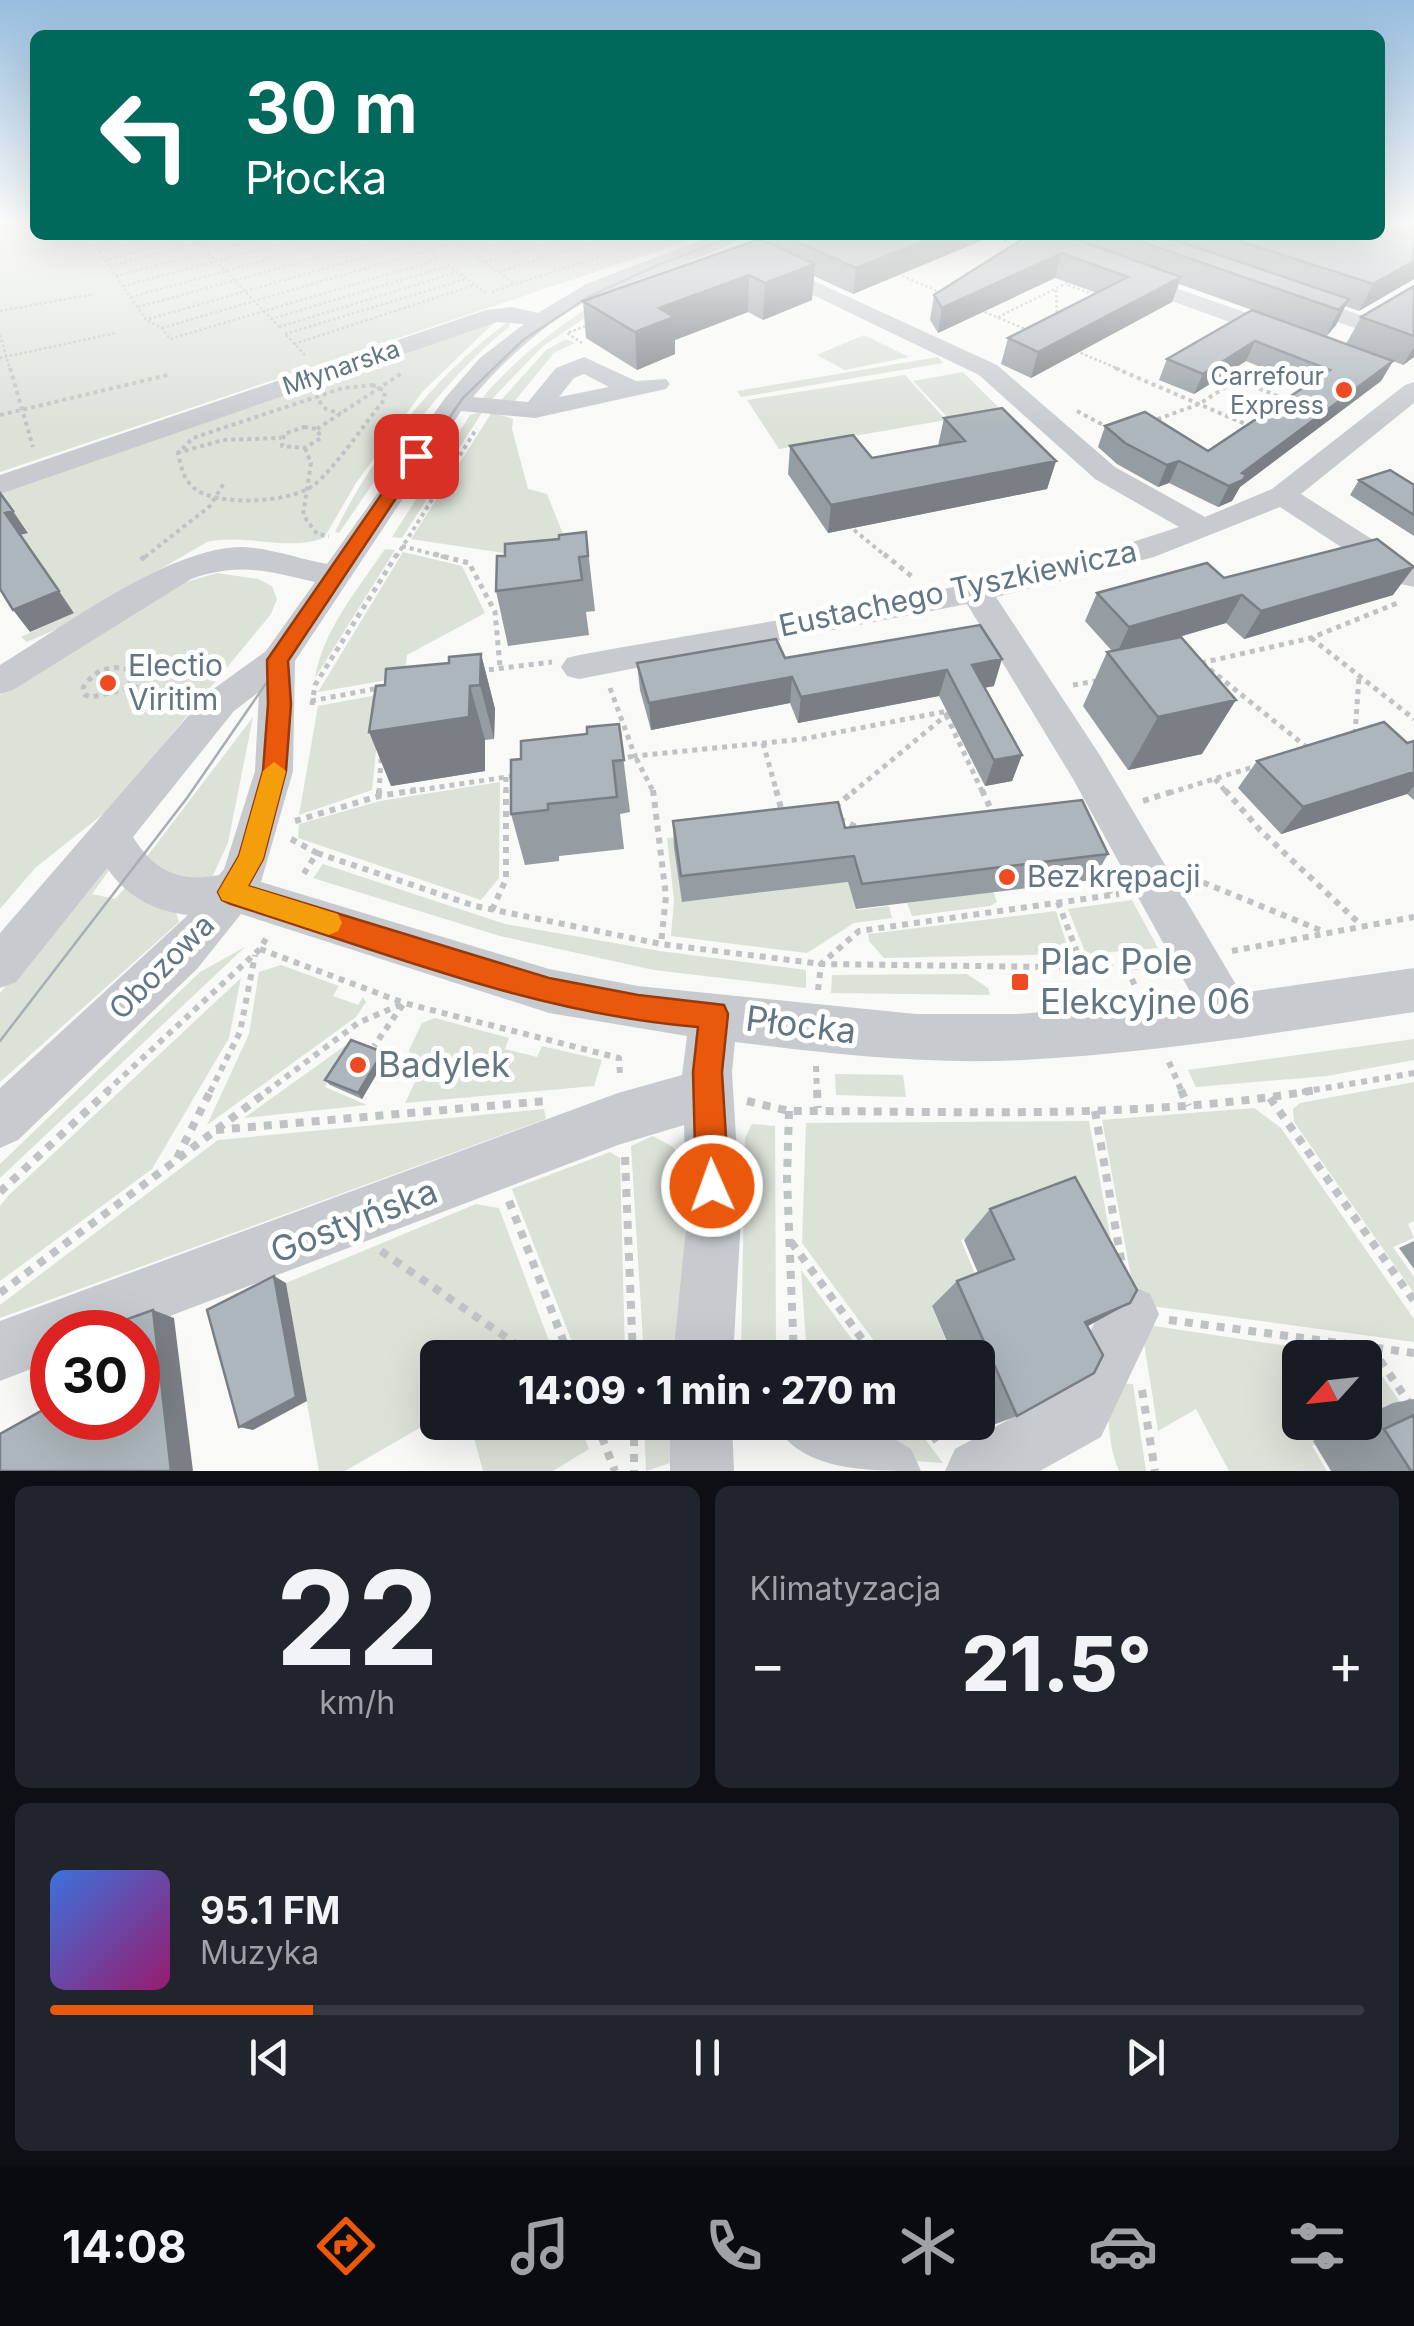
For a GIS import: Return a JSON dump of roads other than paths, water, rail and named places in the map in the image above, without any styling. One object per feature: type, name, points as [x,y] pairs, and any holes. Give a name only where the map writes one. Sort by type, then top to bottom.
[{"type":"street","points":[[0,967],[111,835],[212,702],[278,660],[454,403],[490,363],[540,321],[593,291]]},
{"type":"street","points":[[829,291],[988,370],[1084,454],[1094,469],[1114,475],[1204,530]]},
{"type":"street","points":[[1165,291],[1306,342]]},
{"type":"street","points":[[1275,293],[1361,323]]},
{"type":"street","points":[[1332,342],[1388,306]]},
{"type":"street","name":"Młynarska","points":[[0,485],[494,316],[512,314],[540,321]]},
{"type":"street","points":[[454,403],[535,410],[646,387],[584,364],[566,373],[535,410]]},
{"type":"street","name":"Eustachego Tyszkiewicza","points":[[579,667],[976,592],[1143,550],[1204,530],[1282,494],[1409,382]]},
{"type":"street","points":[[1282,494],[1414,577]]},
{"type":"street","points":[[0,681],[180,572],[219,558],[246,557],[336,576]]},
{"type":"street","points":[[976,592],[1087,768],[1230,1018]]},
{"type":"street","name":"Obozowa","points":[[0,1122],[181,954],[212,921],[251,859],[274,771],[296,708],[278,660]]},
{"type":"street","points":[[212,702],[241,692],[257,692],[273,702],[296,708]]},
{"type":"street","name":"Płocka","points":[[111,835],[131,871],[161,892],[192,898],[231,892],[549,991],[638,1008],[714,1014],[814,1029],[916,1037],[1018,1037],[1155,1028],[1414,990]]},
{"type":"street","points":[[704,1340],[714,1218],[708,1092],[714,1014]]},
{"type":"street","name":"Gostyńska","points":[[0,1351],[417,1198],[626,1090],[708,1092]]},
{"type":"street","points":[[976,1471],[1079,1415],[1130,1314]]},
{"type":"street","points":[[701,1440],[702,1471]]},
{"type":"street","points":[[836,1440],[889,1471]]},
{"type":"tram line","points":[[0,1041],[187,798],[463,398],[523,340],[602,291]]},
{"type":"place","name":"Carrefour Express","points":[[1344,390]]},
{"type":"place","name":"Electio Viritim","points":[[108,683]]},
{"type":"place","name":"Bez krępacji","points":[[1007,877]]},
{"type":"place","name":"Plac Pole Elekcyjne 06","points":[[1020,982]]},
{"type":"place","name":"Badylek","points":[[358,1065]]}]
